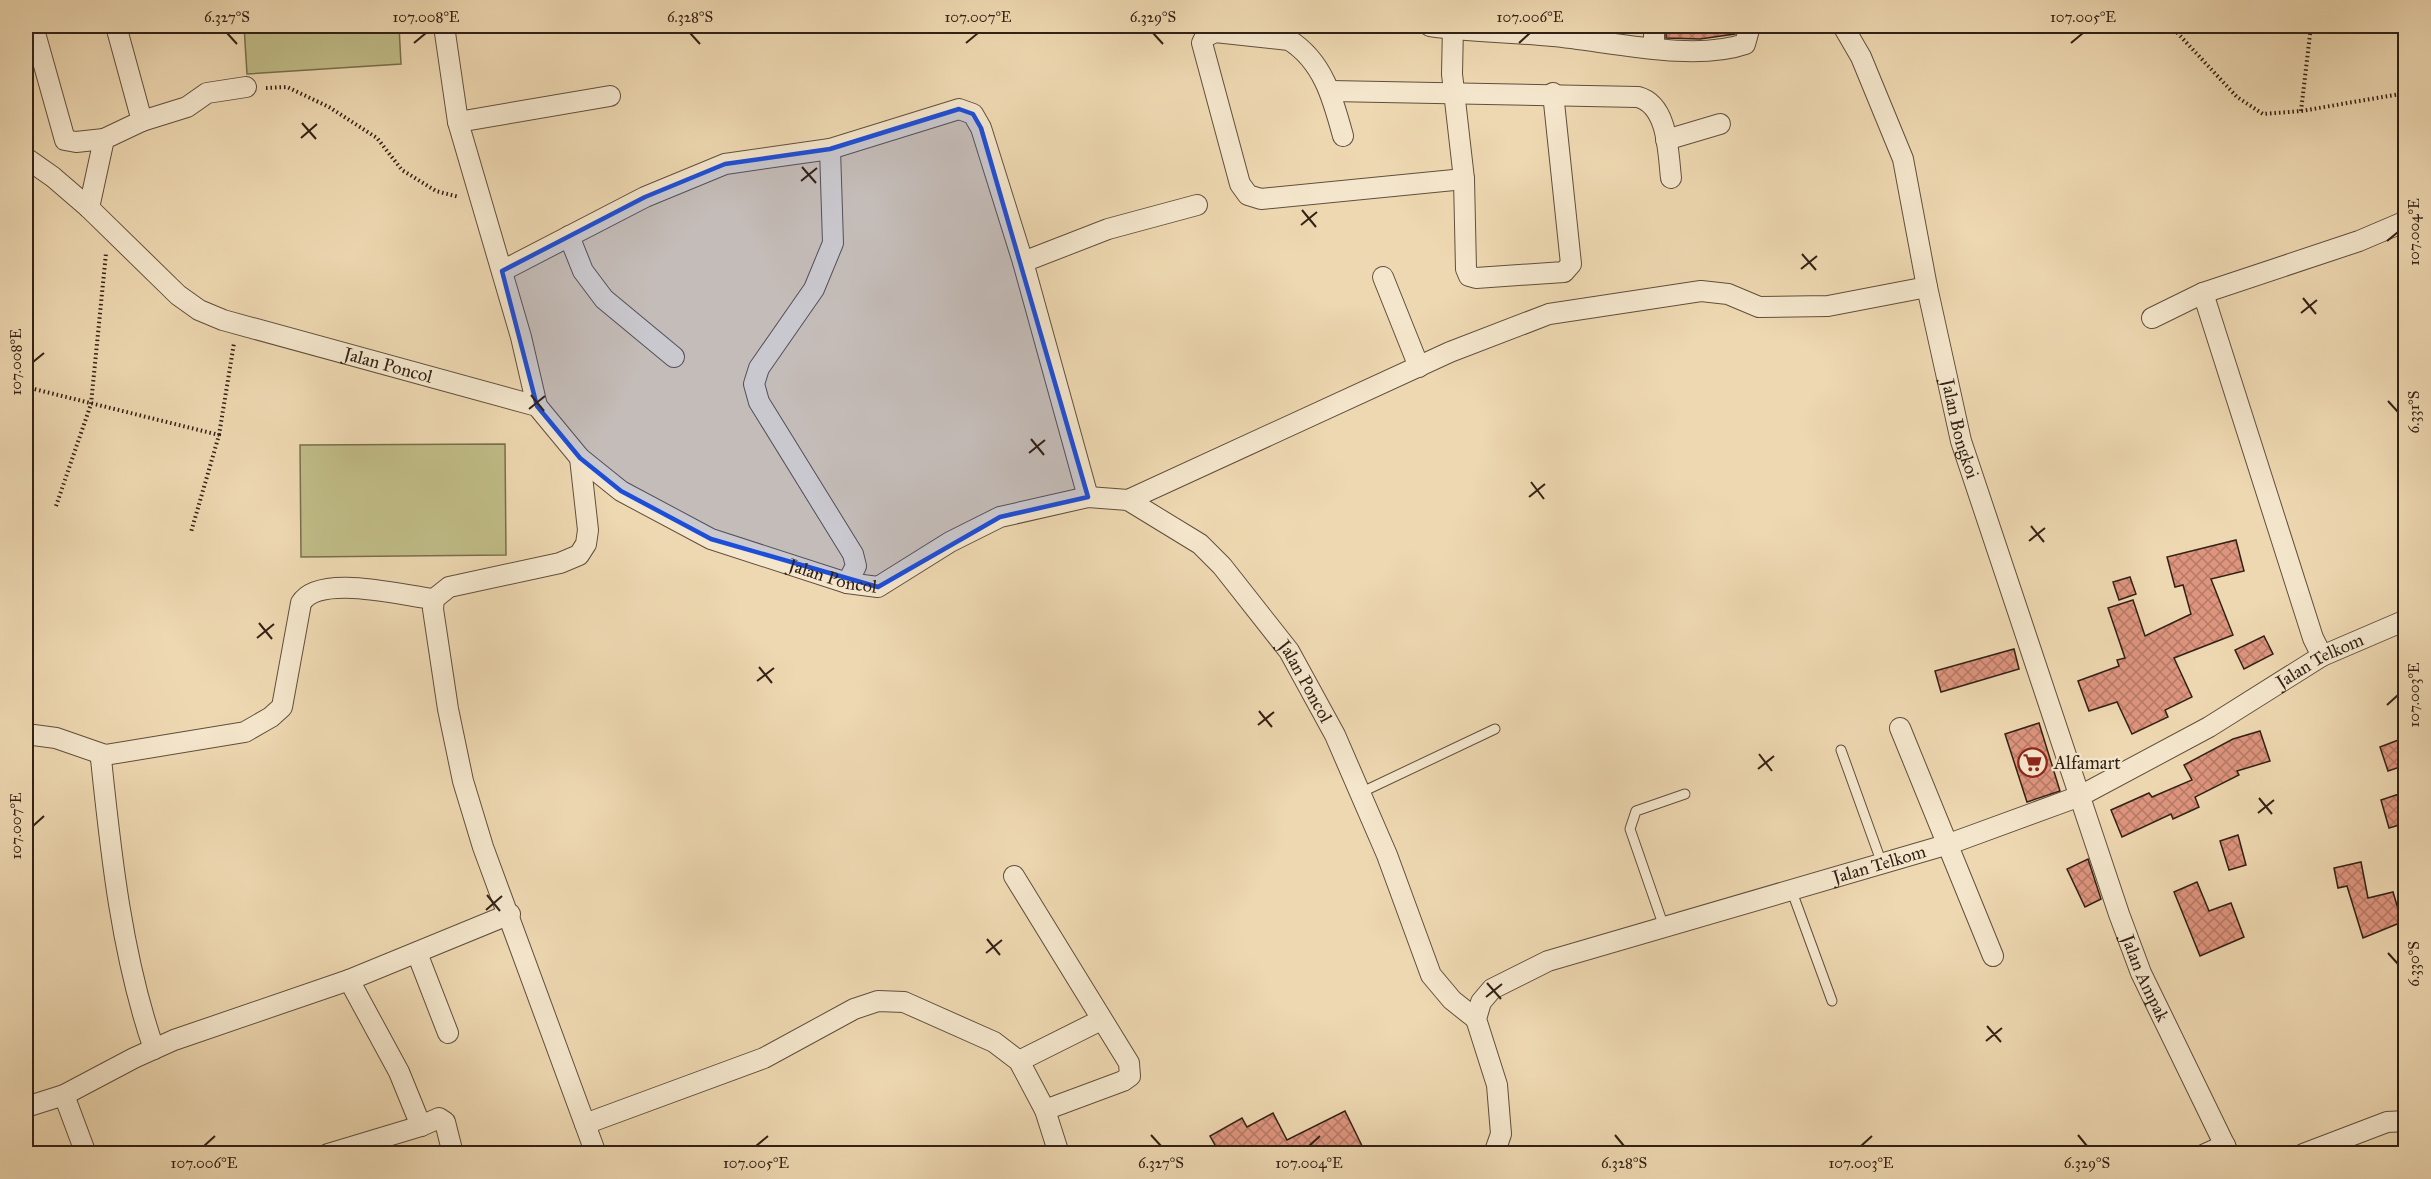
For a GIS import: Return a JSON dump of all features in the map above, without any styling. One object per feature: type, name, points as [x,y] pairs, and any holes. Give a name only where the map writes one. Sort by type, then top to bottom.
[{"type":"street","points":[[33,26],[65,140],[76,142],[104,139],[142,121],[187,107],[207,93],[246,87]]},
{"type":"street","points":[[116,26],[142,121]]},
{"type":"street","points":[[444,26],[458,122],[480,203],[502,271],[537,406]]},
{"type":"street","points":[[1430,26],[1453,32],[1554,31],[1654,49],[1730,49],[1745,44],[1750,26]]},
{"type":"street","points":[[1654,26],[1654,49]]},
{"type":"street","name":"Jalan Bongkoi","points":[[1845,28],[1861,57],[1903,159],[1927,287],[1961,441],[2080,796]]},
{"type":"street","points":[[1343,136],[1331,91],[1309,55],[1289,40],[1215,32],[1205,37],[1202,43],[1240,184],[1248,195],[1261,199],[1464,179]]},
{"type":"street","points":[[1453,32],[1453,84],[1464,179],[1466,269],[1469,276],[1476,278],[1564,272],[1571,264],[1553,93]]},
{"type":"street","points":[[1331,91],[1453,84],[1553,93],[1638,97],[1649,100],[1656,106],[1666,140],[1671,178]]},
{"type":"street","points":[[458,122],[610,96]]},
{"type":"street","points":[[502,271],[645,197],[725,164],[830,148],[959,110],[973,114],[981,128],[1023,262],[1088,497]]},
{"type":"street","points":[[1666,140],[1720,124]]},
{"type":"street","points":[[89,208],[104,139]]},
{"type":"street","points":[[830,148],[833,243],[818,281],[759,368],[754,384],[759,402],[853,554],[856,567],[847,583]]},
{"type":"street","name":"Jalan Poncol","points":[[26,158],[53,177],[89,208],[178,295],[199,310],[237,323],[537,406],[580,458],[621,491],[711,539],[847,583],[878,587],[950,542],[1000,517],[1088,497],[1128,500],[1200,544],[1222,566],[1289,651],[1335,735],[1387,855],[1431,975],[1452,999],[1476,1018]]},
{"type":"street","points":[[1023,262],[1108,229],[1197,205]]},
{"type":"street","points":[[2152,318],[2203,293],[2359,241],[2406,221]]},
{"type":"street","points":[[569,236],[583,271],[603,299],[674,357]]},
{"type":"street","points":[[1383,277],[1419,367]]},
{"type":"street","points":[[1128,500],[1450,352],[1549,314],[1701,291],[1728,294],[1760,307],[1828,306],[1927,287]]},
{"type":"street","points":[[2203,293],[2313,638],[2322,656]]},
{"type":"street","points":[[26,734],[56,738],[105,755],[244,732],[271,717],[282,707],[301,603],[315,590],[389,590],[434,599],[449,587],[560,563],[579,555],[586,544],[588,530],[580,458]]},
{"type":"street","points":[[434,599],[448,709],[463,782],[483,847],[510,914],[596,1154]]},
{"type":"street","name":"Jalan Telkom","points":[[1476,1018],[1481,1002],[1492,989],[1548,961],[1881,861],[1949,844],[2080,796],[2209,727],[2322,656],[2406,620]]},
{"type":"street","points":[[1900,728],[1993,956]]},
{"type":"street","points":[[105,755],[101,759],[121,907],[132,972],[154,1049]]},
{"type":"street","name":"Jalan Ampak","points":[[2080,796],[2140,972],[2227,1149]]},
{"type":"street","points":[[1014,876],[1129,1063],[1130,1076],[1045,1110]]},
{"type":"street","points":[[26,1107],[64,1095],[154,1049],[349,980],[510,914]]},
{"type":"street","points":[[417,953],[448,1033]]},
{"type":"street","points":[[349,980],[399,1072],[421,1126]]},
{"type":"street","points":[[585,1124],[764,1058],[855,1009],[878,1001],[904,1002],[994,1042],[1019,1061],[1045,1110],[1059,1154]]},
{"type":"street","points":[[1476,1018],[1497,1085],[1501,1134],[1494,1154]]},
{"type":"street","points":[[1019,1061],[1101,1020]]},
{"type":"street","points":[[64,1095],[86,1154]]},
{"type":"street","points":[[328,1154],[421,1126],[439,1118],[442,1120],[453,1154]]},
{"type":"street","points":[[2303,1154],[2387,1122],[2406,1121]]},
{"type":"street","points":[[2205,1154],[2227,1149]]},
{"type":"lane","points":[[1360,793],[1495,729]]},
{"type":"lane","points":[[1841,750],[1881,861]]},
{"type":"lane","points":[[1664,927],[1630,829],[1636,811],[1685,794]]},
{"type":"lane","points":[[1791,889],[1832,1001]]},
{"type":"path","points":[[2171,26],[2237,97],[2263,114],[2301,111],[2406,93]]},
{"type":"path","points":[[2301,111],[2311,26],[2306,26]]},
{"type":"path","points":[[246,87],[287,87],[306,95],[377,138],[402,170],[436,191],[480,203]]},
{"type":"path","points":[[56,506],[91,404],[110,228]]},
{"type":"path","points":[[191,532],[219,435],[237,323]]},
{"type":"path","points":[[26,387],[219,435]]},
{"type":"highlighted area","points":[[959,109],[973,114],[981,128],[1088,497],[1000,517],[878,587],[711,539],[621,491],[580,458],[537,406],[502,271],[645,197],[725,164],[830,149]]},
{"type":"shaded area","points":[[244,26],[399,26],[401,64],[247,74]]},
{"type":"shaded area","points":[[505,444],[506,555],[301,557],[300,445]]},
{"type":"building","points":[[1666,26],[1738,26],[1735,34],[1700,39],[1666,38]]},
{"type":"building","points":[[2236,540],[2244,571],[2211,579],[2233,635],[2174,658],[2192,697],[2165,710],[2168,717],[2132,734],[2117,702],[2089,711],[2078,681],[2119,666],[2117,660],[2125,658],[2108,608],[2133,600],[2145,636],[2191,614],[2183,585],[2175,587],[2167,557]]},
{"type":"building","points":[[2130,577],[2136,594],[2119,600],[2113,582]]},
{"type":"building","points":[[2264,636],[2273,654],[2244,669],[2235,650]]},
{"type":"building","points":[[2014,649],[2019,669],[1941,692],[1935,671]]},
{"type":"building","name":"Alfamart","points":[[2039,723],[2060,791],[2027,802],[2005,734]]},
{"type":"building","points":[[2260,731],[2270,761],[2237,771],[2239,775],[2195,797],[2199,807],[2173,819],[2171,814],[2122,837],[2111,810],[2149,793],[2152,797],[2192,780],[2184,765],[2233,739]]},
{"type":"building","points":[[2401,739],[2406,751],[2406,765],[2388,771],[2380,747]]},
{"type":"building","points":[[2402,793],[2406,806],[2406,823],[2389,828],[2381,800]]},
{"type":"building","points":[[2238,835],[2246,865],[2229,870],[2220,841]]},
{"type":"building","points":[[2088,859],[2101,899],[2085,907],[2067,869]]},
{"type":"building","points":[[2361,862],[2368,898],[2393,892],[2402,922],[2363,938],[2347,886],[2338,888],[2334,868]]},
{"type":"building","points":[[2197,882],[2209,911],[2231,903],[2244,937],[2200,956],[2174,892]]},
{"type":"building","points":[[1345,1111],[1366,1154],[1220,1154],[1210,1136],[1242,1118],[1247,1127],[1273,1113],[1287,1140]]},
{"type":"place","name":"Alfamart","points":[[2033,763]]}]
